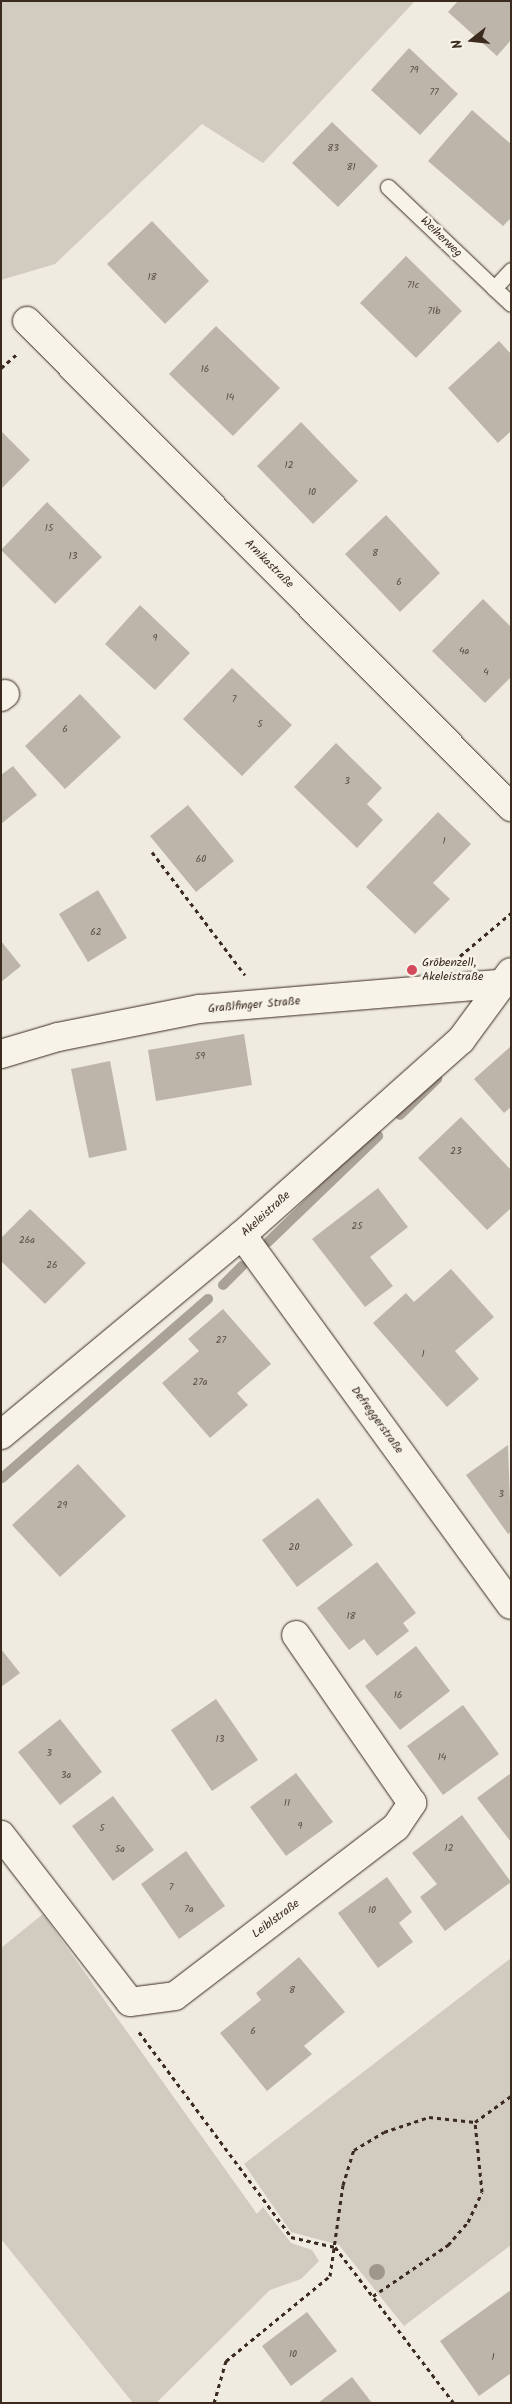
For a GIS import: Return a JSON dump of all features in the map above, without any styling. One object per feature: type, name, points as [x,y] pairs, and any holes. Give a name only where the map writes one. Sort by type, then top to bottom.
[{"type":"street","name":"Arnikastraße","points":[[27,321],[511,807]]},
{"type":"street","name":"Graßlfinger Straße","points":[[1,1054],[58,1037],[190,1011],[508,979]]},
{"type":"street","name":"Akeleistraße","points":[[1,1436],[242,1236],[461,1040],[508,979]]},
{"type":"street","name":"Defreggerstraße","points":[[242,1236],[511,1605]]},
{"type":"street","name":"Leiblstraße","points":[[130,2002],[175,1996],[396,1827],[412,1803],[296,1636]]},
{"type":"street","points":[[1,1835],[130,2002]]},
{"type":"lane","name":"Weiherweg","points":[[388,187],[511,304]]},
{"type":"lane","points":[[494,288],[511,270]]},
{"type":"path","points":[[152,852],[268,1004]]},
{"type":"path","points":[[457,958],[511,913]]},
{"type":"path","points":[[130,2002],[140,2034],[291,2237],[335,2246],[454,2403]]},
{"type":"path","points":[[214,2403],[226,2361],[330,2276],[343,2185],[354,2150],[384,2132],[429,2117],[475,2122],[511,2096]]},
{"type":"path","points":[[373,2296],[448,2245],[468,2222],[482,2192],[475,2122]]},
{"type":"shaded area","points":[[1,1],[415,1],[263,163],[202,124],[55,264],[1,280]]},
{"type":"shaded area","points":[[43,1914],[257,2214],[263,2207],[291,2243],[312,2250],[319,2261],[301,2279],[270,2290],[156,2403],[133,2403],[1,2239],[1,1948]]},
{"type":"shaded area","points":[[511,1958],[511,2245],[404,2326],[339,2245],[291,2232],[244,2164]]},
{"type":"building","points":[[458,1],[511,1],[511,40],[497,56],[448,12]]},
{"type":"building","points":[[409,48],[458,94],[420,135],[371,90]]},
{"type":"building","points":[[472,110],[511,144],[511,218],[503,226],[428,161]]},
{"type":"building","points":[[332,122],[378,166],[338,207],[292,163]]},
{"type":"building","points":[[152,221],[209,281],[165,324],[107,264]]},
{"type":"building","points":[[406,256],[462,311],[416,358],[360,303]]},
{"type":"building","points":[[216,326],[280,388],[233,436],[169,374]]},
{"type":"building","points":[[499,341],[511,354],[511,431],[498,443],[448,388]]},
{"type":"building","points":[[301,422],[358,481],[313,524],[257,466]]},
{"type":"building","points":[[1,431],[30,460],[1,489]]},
{"type":"building","points":[[47,502],[102,557],[55,604],[1,550]]},
{"type":"building","points":[[386,515],[440,573],[400,612],[345,554]]},
{"type":"building","points":[[483,599],[511,627],[511,677],[485,703],[432,651]]},
{"type":"building","points":[[140,605],[190,653],[155,690],[105,644]]},
{"type":"building","points":[[232,668],[292,725],[242,776],[183,719]]},
{"type":"building","points":[[80,694],[121,737],[65,789],[25,746]]},
{"type":"building","points":[[336,743],[382,788],[367,804],[383,820],[357,848],[294,787]]},
{"type":"building","points":[[13,766],[37,795],[1,824],[1,775]]},
{"type":"building","points":[[188,805],[234,861],[196,892],[150,836]]},
{"type":"building","points":[[438,812],[471,844],[433,883],[450,899],[415,934],[366,887]]},
{"type":"building","points":[[98,890],[127,938],[88,962],[59,914]]},
{"type":"building","points":[[1,941],[21,966],[1,982]]},
{"type":"building","points":[[244,1034],[252,1085],[156,1101],[148,1050]]},
{"type":"building","points":[[511,1046],[511,1107],[504,1113],[474,1079]]},
{"type":"building","points":[[110,1061],[127,1150],[89,1158],[71,1069]]},
{"type":"building","points":[[461,1117],[511,1170],[511,1208],[487,1230],[418,1158]]},
{"type":"building","points":[[378,1188],[408,1227],[370,1257],[393,1286],[365,1307],[312,1239]]},
{"type":"building","points":[[30,1209],[86,1263],[45,1304],[1,1261],[1,1238]]},
{"type":"building","points":[[451,1269],[494,1317],[455,1351],[479,1379],[447,1407],[373,1323],[406,1293],[414,1302]]},
{"type":"building","points":[[223,1309],[271,1364],[237,1393],[248,1405],[210,1438],[162,1383],[199,1351],[188,1339]]},
{"type":"building","points":[[508,1445],[511,1532],[508,1534],[466,1475]]},
{"type":"building","points":[[78,1464],[126,1516],[60,1577],[12,1525]]},
{"type":"building","points":[[318,1498],[353,1545],[297,1587],[262,1540]]},
{"type":"building","points":[[377,1562],[416,1613],[403,1623],[409,1631],[377,1656],[364,1639],[349,1650],[317,1608]]},
{"type":"building","points":[[416,1646],[450,1691],[400,1730],[365,1686]]},
{"type":"building","points":[[1,1649],[20,1673],[1,1687]]},
{"type":"building","points":[[216,1699],[258,1760],[212,1791],[171,1730]]},
{"type":"building","points":[[463,1705],[499,1754],[443,1795],[407,1746]]},
{"type":"building","points":[[60,1719],[102,1772],[60,1805],[18,1752]]},
{"type":"building","points":[[296,1773],[333,1822],[286,1856],[250,1807]]},
{"type":"building","points":[[511,1773],[511,1842],[477,1798]]},
{"type":"building","points":[[113,1796],[154,1850],[113,1881],[72,1826]]},
{"type":"building","points":[[462,1815],[511,1882],[445,1931],[420,1897],[437,1884],[412,1853]]},
{"type":"building","points":[[186,1851],[225,1906],[179,1939],[141,1884]]},
{"type":"building","points":[[387,1877],[412,1912],[399,1923],[413,1942],[378,1968],[338,1913]]},
{"type":"building","points":[[299,1957],[345,2012],[304,2046],[312,2054],[267,2091],[220,2033],[261,2000],[256,1993]]},
{"type":"building","points":[[511,2290],[511,2373],[479,2396],[440,2341]]},
{"type":"building","points":[[307,2312],[337,2351],[291,2386],[262,2346]]},
{"type":"building","points":[[352,2377],[372,2403],[318,2403]]},
{"type":"waterway","points":[[400,1115],[437,1079]]},
{"type":"waterway","points":[[268,1242],[378,1136]]},
{"type":"waterway","points":[[223,1285],[242,1266]]},
{"type":"waterway","points":[[2,1478],[208,1299]]},
{"type":"place","name":"Gröbenzell, Akeleistraße","points":[[412,970]]}]
